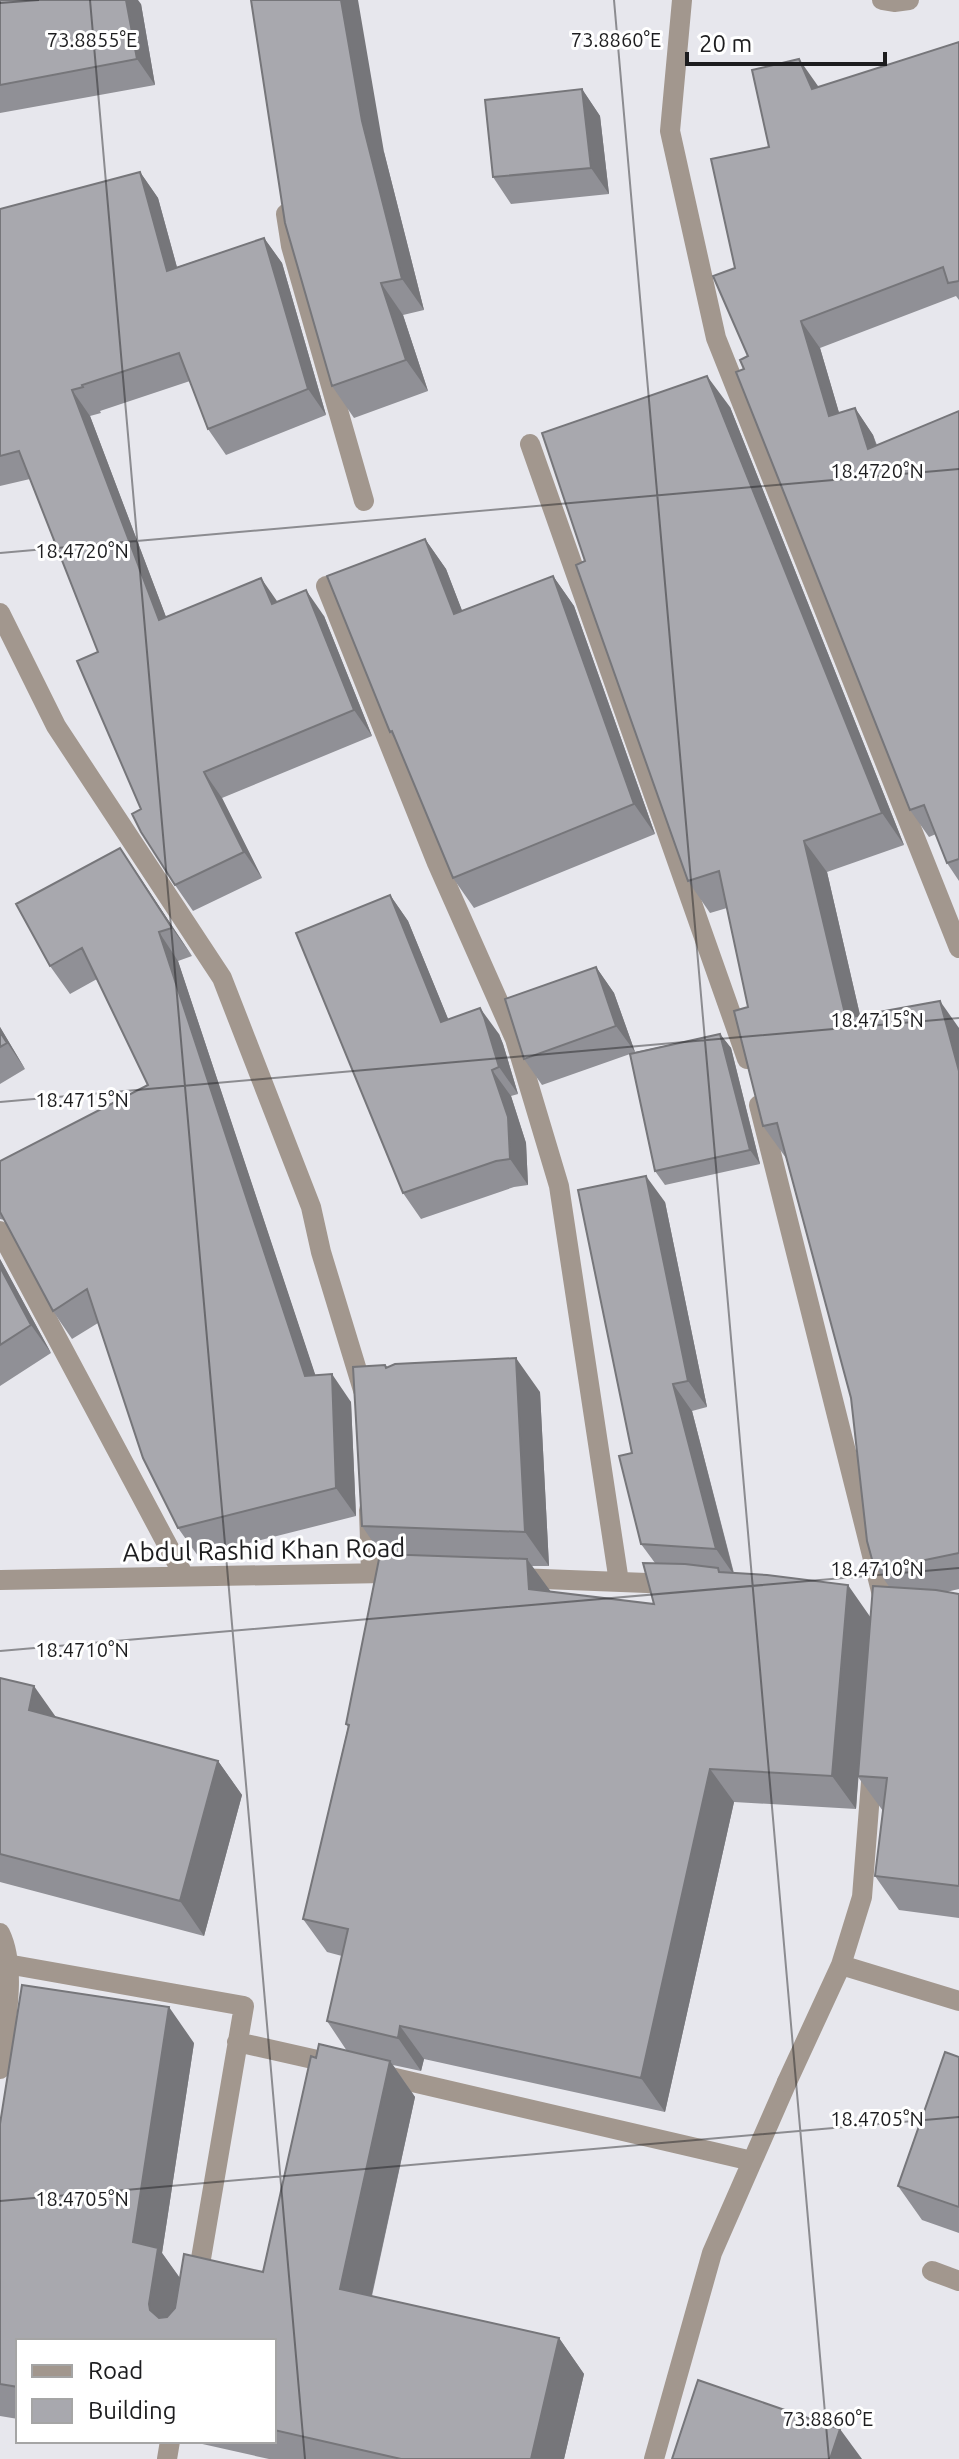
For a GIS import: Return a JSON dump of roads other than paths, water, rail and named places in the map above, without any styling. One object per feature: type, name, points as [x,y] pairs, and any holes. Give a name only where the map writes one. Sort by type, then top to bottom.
[{"type":"street","points":[[682,0],[670,131],[716,338],[959,948]]},
{"type":"street","points":[[882,0],[909,0]]},
{"type":"street","points":[[284,200],[291,246],[364,501]]},
{"type":"street","points":[[530,444],[743,1044],[885,1607],[882,1637]]},
{"type":"street","points":[[326,586],[437,863],[515,1039],[559,1186],[619,1582]]},
{"type":"street","points":[[0,613],[56,726],[222,978],[311,1207],[321,1252],[364,1393],[364,1408]]},
{"type":"street","points":[[0,1231],[184,1576]]},
{"type":"street","points":[[367,1483],[371,1573]]},
{"type":"street","name":"Abdul Rashid Khan Road","points":[[0,1580],[402,1574]]},
{"type":"street","points":[[495,1577],[695,1584]]},
{"type":"street","points":[[654,2459],[712,2253],[841,1965],[862,1897],[874,1744]]},
{"type":"street","points":[[0,1933],[6,1946],[9,1993],[0,2069]]},
{"type":"street","points":[[7,1964],[244,2006],[195,2294]]},
{"type":"street","points":[[841,1965],[959,2001]]},
{"type":"street","points":[[237,2042],[752,2161]]},
{"type":"street","points":[[932,2271],[959,2281]]}]
